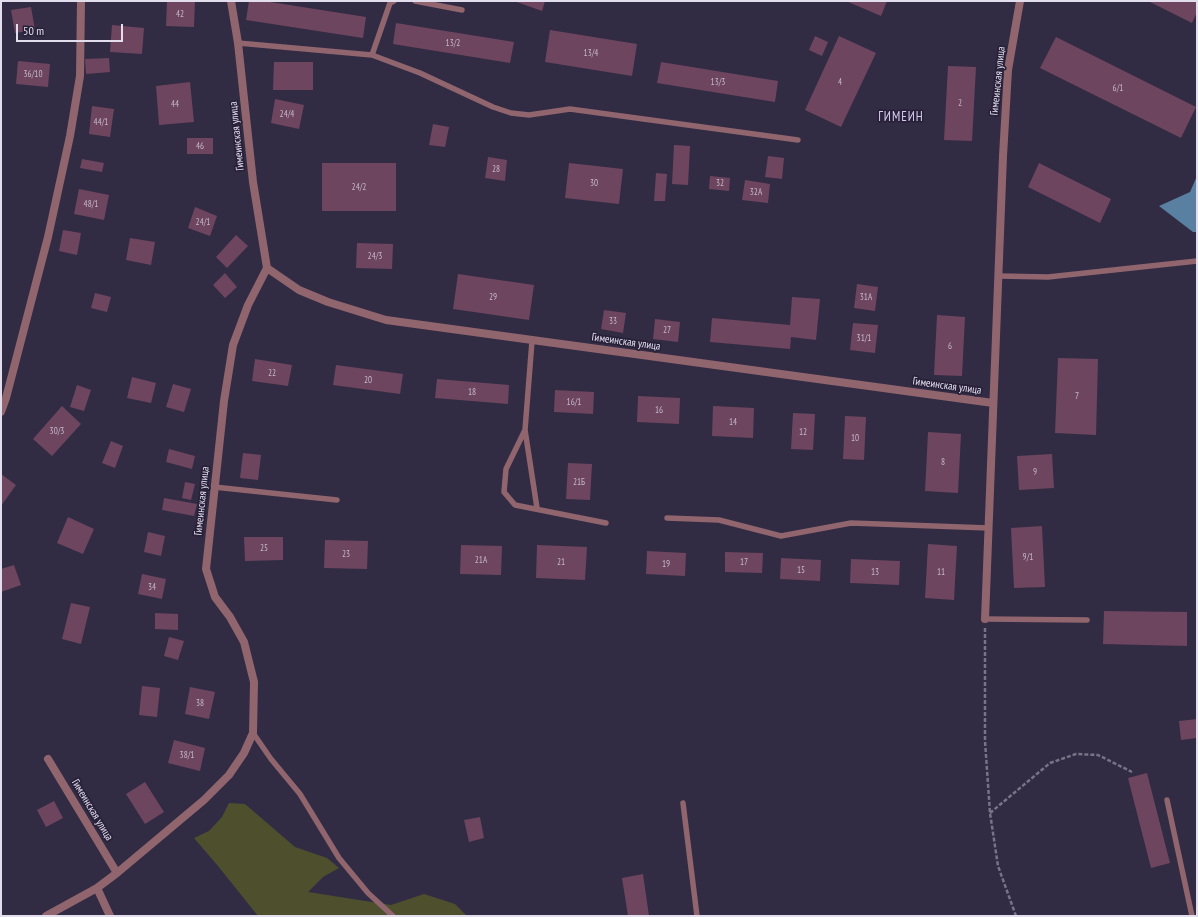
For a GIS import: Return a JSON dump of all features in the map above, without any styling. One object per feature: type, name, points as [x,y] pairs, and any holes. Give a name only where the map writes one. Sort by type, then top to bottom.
[{"type":"street","points":[[1,412],[48,237],[70,136],[80,76],[81,1]]},
{"type":"street","name":"Гимеинская улица","points":[[231,1],[238,43],[253,182],[267,268],[248,305],[233,345],[224,401],[206,569],[215,596],[230,617],[244,642],[254,682],[253,733]]},
{"type":"street","name":"Гимеинская улица","points":[[985,618],[1003,156],[1008,70],[1020,1]]},
{"type":"street","name":"Гимеинская улица","points":[[267,268],[299,290],[328,302],[386,320],[994,403]]},
{"type":"street","points":[[46,916],[97,888],[204,800],[229,775],[244,753],[253,733]]},
{"type":"street","name":"Гимеинская улица","points":[[48,759],[117,873]]},
{"type":"street","points":[[97,888],[110,916]]},
{"type":"lane","points":[[372,55],[390,3],[394,1]]},
{"type":"lane","points":[[415,1],[462,10]]},
{"type":"lane","points":[[238,43],[372,55],[420,73],[511,113],[529,115],[570,109],[798,140]]},
{"type":"lane","points":[[998,276],[1048,277],[1197,261]]},
{"type":"lane","points":[[532,341],[525,430],[537,508]]},
{"type":"lane","points":[[525,430],[506,469],[504,492],[515,505],[537,508],[606,523]]},
{"type":"lane","points":[[214,487],[337,500]]},
{"type":"lane","points":[[667,518],[719,520],[781,536],[850,523],[989,528]]},
{"type":"lane","points":[[985,618],[1087,620]]},
{"type":"lane","points":[[253,733],[271,759],[300,794],[339,858],[368,893],[392,916]]},
{"type":"lane","points":[[1167,800],[1192,916]]},
{"type":"lane","points":[[683,803],[697,916]]},
{"type":"path","points":[[985,618],[985,741],[990,813],[998,866],[1016,916]]},
{"type":"path","points":[[990,813],[1050,763],[1076,754],[1098,755],[1132,772]]},
{"type":"green space","points":[[229,803],[245,804],[295,847],[327,858],[339,868],[323,877],[308,892],[391,905],[424,894],[455,904],[467,916],[258,916],[194,838],[209,831],[222,817]]},
{"type":"water","points":[[1197,176],[1197,232],[1193,232],[1159,206],[1190,192]]},
{"type":"building","points":[[167,1],[195,1],[194,27],[166,26]]},
{"type":"building","points":[[249,1],[264,1],[366,17],[363,38],[246,20]]},
{"type":"building","points":[[514,1],[545,1],[542,11]]},
{"type":"building","points":[[846,1],[887,1],[881,16]]},
{"type":"building","points":[[1148,1],[1197,1],[1197,12],[1192,23]]},
{"type":"building","points":[[31,7],[35,30],[15,33],[11,10]]},
{"type":"building","points":[[396,23],[514,42],[510,63],[393,44]]},
{"type":"building","points":[[112,25],[144,28],[142,54],[110,52]]},
{"type":"building","points":[[550,30],[637,44],[632,76],[545,62]]},
{"type":"building","points":[[815,36],[828,42],[822,56],[809,50]]},
{"type":"building","points":[[839,36],[876,53],[841,127],[805,110]]},
{"type":"building","points":[[1056,37],[1196,107],[1181,138],[1040,68]]},
{"type":"building","points":[[109,58],[110,72],[86,74],[85,59]]},
{"type":"building","points":[[18,61],[50,64],[48,87],[16,84]]},
{"type":"building","points":[[274,62],[313,62],[313,90],[273,90]]},
{"type":"building","points":[[661,62],[778,81],[775,102],[657,83]]},
{"type":"building","points":[[948,66],[976,67],[972,141],[944,140]]},
{"type":"building","points":[[190,82],[194,122],[159,125],[156,86]]},
{"type":"building","points":[[275,99],[304,105],[299,129],[271,123]]},
{"type":"building","points":[[92,106],[114,109],[110,137],[89,134]]},
{"type":"building","points":[[433,124],[449,127],[445,147],[429,145]]},
{"type":"building","points":[[187,138],[213,138],[213,154],[187,154]]},
{"type":"building","points":[[674,145],[690,146],[688,185],[672,184]]},
{"type":"building","points":[[768,156],[784,158],[782,179],[765,177]]},
{"type":"building","points":[[488,157],[507,160],[505,181],[485,178]]},
{"type":"building","points":[[82,159],[104,163],[102,172],[80,168]]},
{"type":"building","points":[[322,163],[396,163],[396,211],[322,211]]},
{"type":"building","points":[[569,163],[623,169],[619,204],[565,198]]},
{"type":"building","points":[[1039,163],[1111,199],[1100,223],[1028,187]]},
{"type":"building","points":[[656,173],[667,174],[665,201],[654,201]]},
{"type":"building","points":[[710,176],[730,178],[729,191],[709,189]]},
{"type":"building","points":[[745,180],[770,184],[768,203],[742,200]]},
{"type":"building","points":[[79,189],[109,195],[104,220],[74,214]]},
{"type":"building","points":[[195,207],[217,216],[210,236],[188,228]]},
{"type":"building","points":[[63,230],[81,233],[77,255],[59,251]]},
{"type":"building","points":[[236,235],[248,246],[227,268],[216,257]]},
{"type":"building","points":[[130,238],[155,242],[151,265],[126,260]]},
{"type":"building","points":[[357,243],[393,244],[392,269],[356,268]]},
{"type":"building","points":[[225,273],[237,287],[225,298],[213,285]]},
{"type":"building","points":[[458,274],[534,285],[529,320],[453,309]]},
{"type":"building","points":[[857,284],[878,287],[875,311],[854,308]]},
{"type":"building","points":[[95,293],[111,297],[107,312],[91,308]]},
{"type":"building","points":[[792,297],[820,299],[816,340],[791,337],[790,349],[710,342],[712,318],[790,325]]},
{"type":"building","points":[[604,310],[626,313],[623,333],[601,329]]},
{"type":"building","points":[[937,315],[965,317],[962,376],[934,375]]},
{"type":"building","points":[[655,319],[680,322],[678,342],[653,339]]},
{"type":"building","points":[[853,323],[878,325],[875,353],[850,350]]},
{"type":"building","points":[[1058,358],[1098,359],[1096,435],[1055,433]]},
{"type":"building","points":[[255,359],[292,365],[288,386],[252,381]]},
{"type":"building","points":[[336,365],[403,374],[400,394],[333,385]]},
{"type":"building","points":[[132,377],[156,383],[151,403],[127,398]]},
{"type":"building","points":[[437,379],[509,385],[508,404],[435,398]]},
{"type":"building","points":[[173,384],[191,389],[184,412],[166,407]]},
{"type":"building","points":[[77,385],[91,390],[84,411],[70,407]]},
{"type":"building","points":[[555,390],[594,392],[593,414],[554,412]]},
{"type":"building","points":[[638,396],[680,398],[679,424],[637,422]]},
{"type":"building","points":[[62,406],[81,424],[52,456],[33,439]]},
{"type":"building","points":[[713,406],[754,408],[753,438],[712,436]]},
{"type":"building","points":[[793,413],[815,414],[813,450],[791,449]]},
{"type":"building","points":[[845,416],[866,417],[864,460],[843,459]]},
{"type":"building","points":[[928,432],[961,434],[958,493],[925,491]]},
{"type":"building","points":[[111,441],[123,446],[115,468],[102,463]]},
{"type":"building","points":[[169,449],[195,456],[192,469],[166,462]]},
{"type":"building","points":[[243,453],[261,455],[258,480],[240,478]]},
{"type":"building","points":[[1052,454],[1054,488],[1019,490],[1017,456]]},
{"type":"building","points":[[568,463],[592,464],[590,500],[566,499]]},
{"type":"building","points":[[1,474],[16,485],[1,506]]},
{"type":"building","points":[[185,482],[195,484],[191,500],[182,498]]},
{"type":"building","points":[[164,498],[197,504],[194,516],[162,510]]},
{"type":"building","points":[[68,517],[94,529],[83,554],[57,543]]},
{"type":"building","points":[[1042,526],[1045,587],[1014,588],[1011,528]]},
{"type":"building","points":[[148,532],[165,536],[161,556],[144,552]]},
{"type":"building","points":[[244,537],[283,537],[283,560],[245,561]]},
{"type":"building","points":[[325,540],[368,541],[367,569],[324,568]]},
{"type":"building","points":[[928,544],[957,546],[954,600],[925,598]]},
{"type":"building","points":[[461,545],[502,546],[501,575],[460,574]]},
{"type":"building","points":[[537,545],[587,547],[585,580],[536,578]]},
{"type":"building","points":[[647,551],[686,553],[685,576],[646,574]]},
{"type":"building","points":[[725,552],[763,553],[762,573],[725,572]]},
{"type":"building","points":[[781,558],[821,560],[820,581],[780,579]]},
{"type":"building","points":[[851,559],[900,561],[899,585],[850,583]]},
{"type":"building","points":[[14,565],[21,585],[1,592],[1,569]]},
{"type":"building","points":[[142,574],[166,579],[162,599],[138,594]]},
{"type":"building","points":[[71,603],[90,607],[81,644],[62,639]]},
{"type":"building","points":[[1104,611],[1187,612],[1187,646],[1103,644]]},
{"type":"building","points":[[155,613],[178,614],[178,630],[155,629]]},
{"type":"building","points":[[169,637],[184,641],[178,660],[164,656]]},
{"type":"building","points":[[142,686],[160,688],[157,717],[139,715]]},
{"type":"building","points":[[190,687],[215,692],[209,719],[185,714]]},
{"type":"building","points":[[1197,719],[1197,738],[1181,740],[1179,721]]},
{"type":"building","points":[[174,740],[205,748],[200,771],[168,763]]},
{"type":"building","points":[[1147,773],[1170,863],[1151,868],[1128,778]]},
{"type":"building","points":[[145,782],[164,812],[145,824],[126,794]]},
{"type":"building","points":[[54,801],[63,818],[46,827],[37,810]]},
{"type":"building","points":[[480,817],[484,838],[469,842],[464,820]]},
{"type":"building","points":[[643,874],[649,916],[628,916],[622,878]]},
{"type":"district","name":"ГИМЕИН","points":[[901,117]]}]
